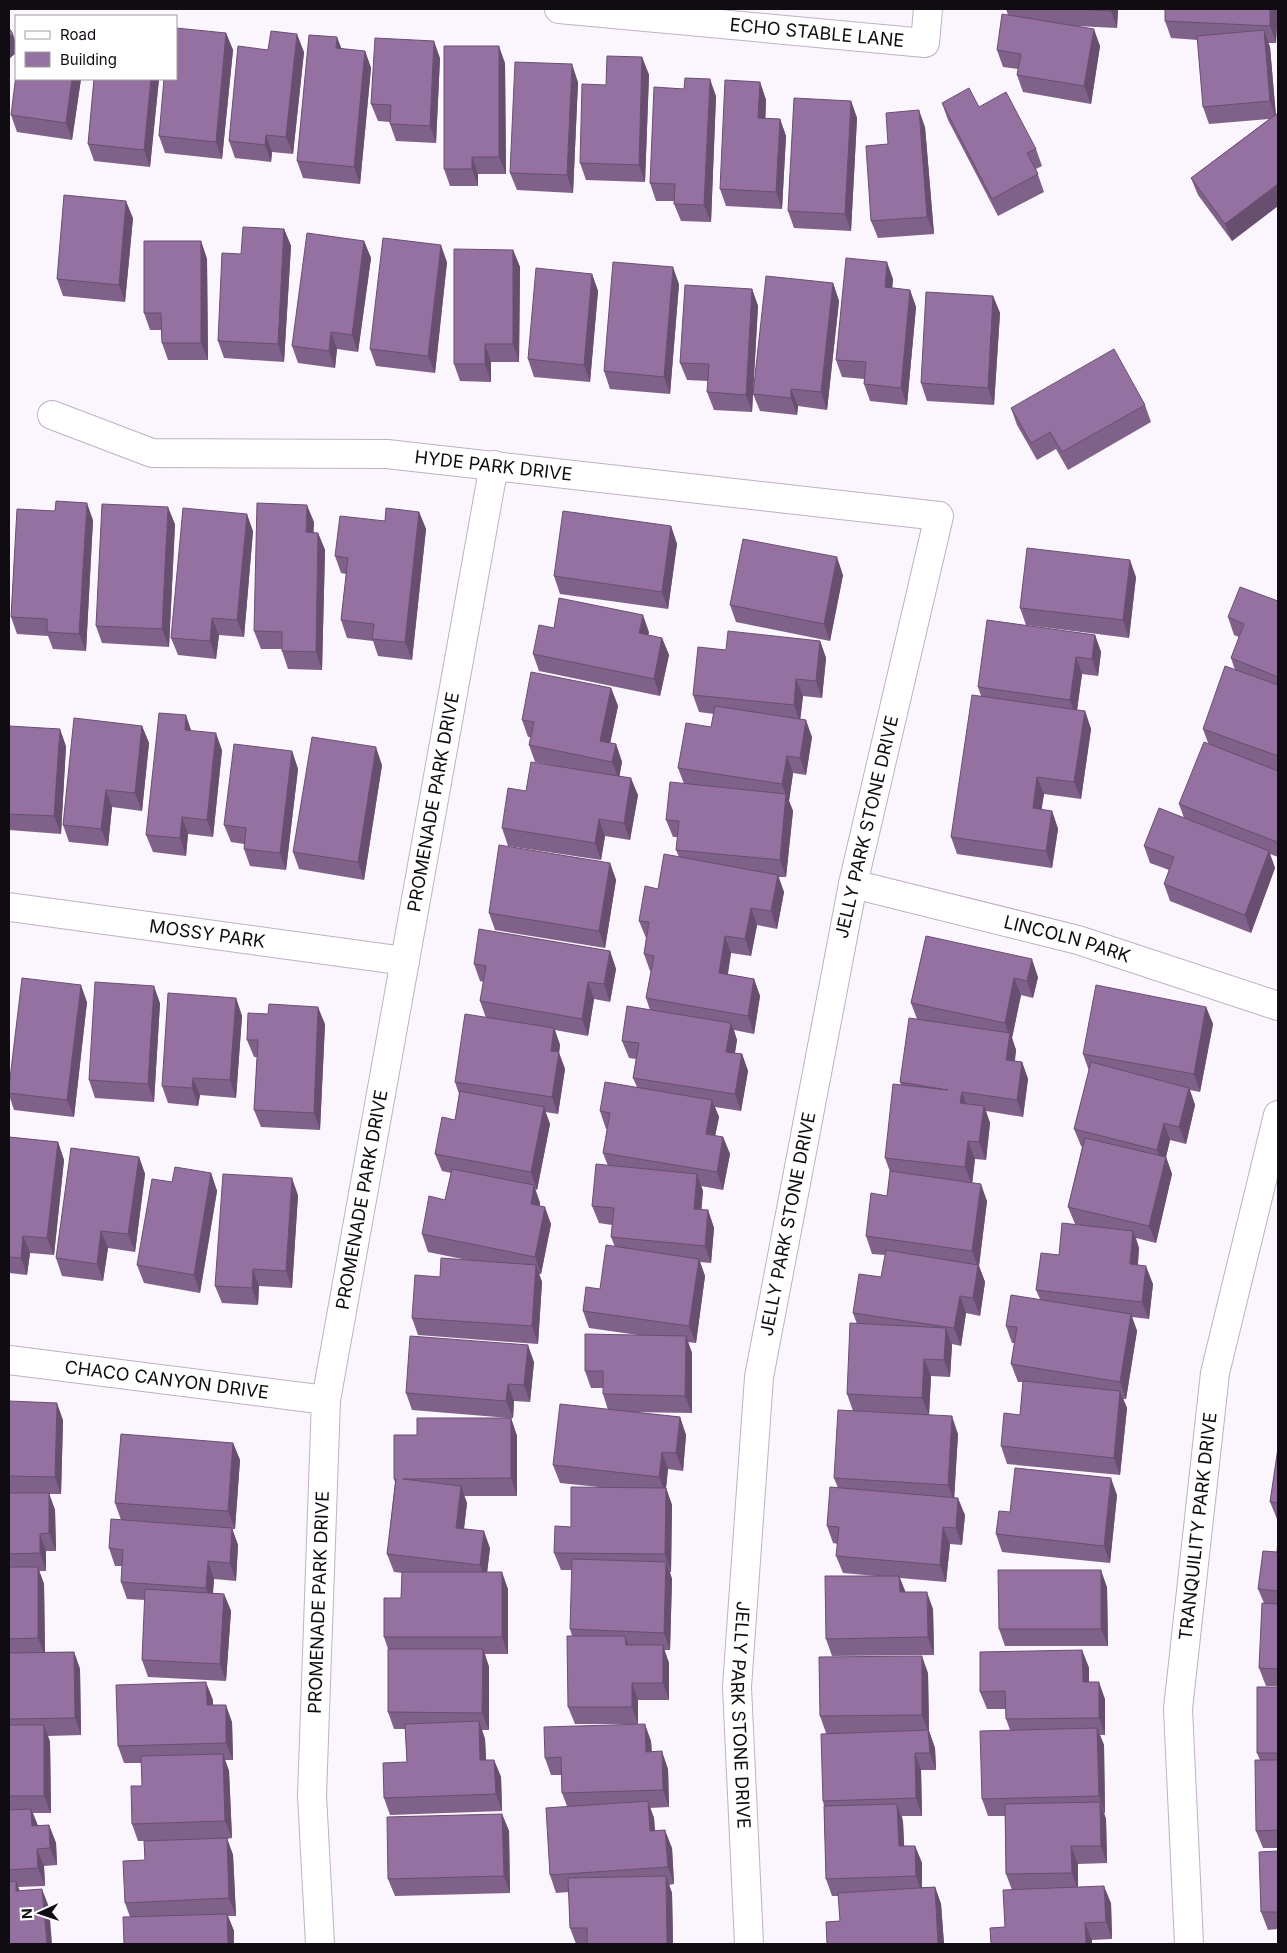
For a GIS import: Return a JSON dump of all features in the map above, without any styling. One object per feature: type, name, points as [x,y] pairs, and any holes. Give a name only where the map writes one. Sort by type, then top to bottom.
[{"type":"street","name":"ECHO STABLE LANE","points":[[559,9],[925,43],[928,9]]},
{"type":"street","name":"HYDE PARK DRIVE","points":[[52,415],[152,453],[387,454],[939,516]]},
{"type":"street","name":"PROMENADE PARK DRIVE","points":[[320,1944],[312,1795],[326,1400],[494,465]]},
{"type":"street","name":"JELLY PARK STONE DRIVE","points":[[749,1944],[737,1687],[759,1377],[853,884],[939,516]]},
{"type":"street","name":"LINCOLN PARK","points":[[853,884],[1078,940],[1278,1006]]},
{"type":"street","name":"MOSSY PARK","points":[[9,907],[405,961]]},
{"type":"street","name":"TRANQUILITY PARK DRIVE","points":[[1189,1944],[1179,1700],[1215,1373],[1278,1115]]},
{"type":"street","name":"CHACO CANYON DRIVE","points":[[9,1360],[326,1400]]},
{"type":"building","points":[[1070,9],[1111,9],[1111,11]]},
{"type":"building","points":[[1165,9],[1270,9],[1270,26],[1165,21]]},
{"type":"building","points":[[1002,14],[1094,29],[1084,86],[1017,75],[1021,54],[997,50]]},
{"type":"building","points":[[9,28],[13,34],[9,36]]},
{"type":"building","points":[[178,28],[226,33],[216,142],[159,136],[164,80],[178,80]]},
{"type":"building","points":[[1264,30],[1270,101],[1203,107],[1197,36]]},
{"type":"building","points":[[271,31],[297,34],[286,137],[266,135],[265,145],[229,141],[238,46],[268,50]]},
{"type":"building","points":[[309,35],[337,37],[336,48],[365,51],[354,167],[297,161]]},
{"type":"building","points":[[375,38],[434,41],[430,126],[390,124],[391,105],[371,104]]},
{"type":"building","points":[[444,46],[499,46],[499,157],[472,157],[472,169],[444,169]]},
{"type":"building","points":[[607,56],[642,57],[639,165],[580,163],[582,84],[606,85]]},
{"type":"building","points":[[515,62],[572,64],[567,175],[510,173]]},
{"type":"building","points":[[685,78],[710,79],[704,205],[674,204],[675,184],[650,183],[654,87],[684,89]]},
{"type":"building","points":[[15,80],[72,80],[66,123],[11,115]]},
{"type":"building","points":[[94,80],[151,80],[144,150],[88,144]]},
{"type":"building","points":[[725,80],[760,82],[758,118],[780,119],[776,192],[720,189]]},
{"type":"building","points":[[969,88],[979,107],[1006,92],[1036,149],[1027,153],[1038,174],[992,199],[942,103]]},
{"type":"building","points":[[794,98],[851,101],[845,214],[788,211]]},
{"type":"building","points":[[919,110],[927,217],[871,221],[866,146],[888,144],[886,113]]},
{"type":"building","points":[[1278,113],[1278,184],[1225,224],[1191,178]]},
{"type":"building","points":[[64,195],[126,201],[119,285],[57,279]]},
{"type":"building","points":[[243,227],[284,229],[278,344],[218,341],[222,253],[241,254]]},
{"type":"building","points":[[307,233],[364,241],[352,335],[331,332],[329,351],[292,346]]},
{"type":"building","points":[[383,238],[441,245],[428,356],[370,349]]},
{"type":"building","points":[[144,241],[201,241],[201,343],[162,343],[161,313],[144,313]]},
{"type":"building","points":[[454,249],[513,250],[513,344],[485,344],[485,364],[454,364]]},
{"type":"building","points":[[846,258],[887,262],[885,287],[910,290],[901,388],[864,384],[866,362],[836,360]]},
{"type":"building","points":[[613,262],[673,267],[664,377],[604,371]]},
{"type":"building","points":[[536,268],[592,274],[584,365],[528,359]]},
{"type":"building","points":[[766,276],[833,283],[821,392],[791,389],[791,398],[753,394]]},
{"type":"building","points":[[685,285],[752,289],[746,395],[707,392],[709,364],[680,363]]},
{"type":"building","points":[[926,292],[993,296],[988,388],[921,383]]},
{"type":"building","points":[[1114,349],[1145,405],[1062,452],[1050,432],[1031,443],[1011,408]]},
{"type":"building","points":[[56,501],[87,503],[79,634],[47,632],[47,619],[11,617],[17,509],[55,511]]},
{"type":"building","points":[[257,503],[307,505],[306,532],[318,533],[316,652],[282,651],[282,632],[254,631]]},
{"type":"building","points":[[102,504],[168,507],[162,629],[96,626]]},
{"type":"building","points":[[183,508],[247,514],[237,620],[212,618],[210,641],[171,638]]},
{"type":"building","points":[[386,508],[419,512],[405,642],[372,639],[374,624],[341,620],[348,558],[335,556],[340,516],[385,521]]},
{"type":"building","points":[[563,511],[671,526],[662,592],[554,576]]},
{"type":"building","points":[[743,539],[837,557],[824,624],[730,605]]},
{"type":"building","points":[[1027,548],[1130,560],[1123,620],[1020,608]]},
{"type":"building","points":[[1240,587],[1278,601],[1278,677],[1231,658],[1244,624],[1228,617]]},
{"type":"building","points":[[559,598],[643,615],[639,633],[662,638],[654,679],[533,654],[539,625],[554,628]]},
{"type":"building","points":[[987,620],[1095,635],[1092,659],[1076,657],[1070,700],[978,687]]},
{"type":"building","points":[[728,631],[820,641],[816,681],[796,679],[794,705],[693,695],[698,647],[726,650]]},
{"type":"building","points":[[1225,666],[1278,685],[1278,756],[1203,729]]},
{"type":"building","points":[[531,672],[611,688],[600,741],[616,744],[612,762],[529,745],[534,722],[522,720]]},
{"type":"building","points":[[972,695],[1085,711],[1074,782],[1037,777],[1033,808],[1052,811],[1046,851],[951,837]]},
{"type":"building","points":[[715,706],[806,720],[800,758],[787,756],[782,784],[678,768],[686,723],[711,727]]},
{"type":"building","points":[[159,713],[186,715],[185,730],[216,733],[207,820],[182,817],[180,838],[146,835]]},
{"type":"building","points":[[74,718],[142,726],[135,793],[106,790],[101,829],[63,825]]},
{"type":"building","points":[[9,726],[60,729],[54,816],[9,814]]},
{"type":"building","points":[[312,737],[376,747],[358,862],[293,852]]},
{"type":"building","points":[[1204,742],[1278,771],[1277,842],[1179,804]]},
{"type":"building","points":[[234,744],[292,751],[280,853],[244,849],[246,828],[224,825]]},
{"type":"building","points":[[531,762],[631,778],[624,823],[599,819],[595,843],[502,828],[508,788],[526,791]]},
{"type":"building","points":[[670,782],[786,794],[780,860],[676,850],[679,821],[666,820]]},
{"type":"building","points":[[1159,808],[1269,851],[1245,915],[1164,884],[1174,857],[1144,846]]},
{"type":"building","points":[[499,845],[610,863],[599,931],[489,913]]},
{"type":"building","points":[[664,854],[778,875],[771,911],[751,908],[745,939],[725,936],[719,973],[754,979],[748,1016],[646,998],[654,956],[644,954],[649,922],[639,921],[645,886],[658,889]]},
{"type":"building","points":[[479,929],[610,951],[604,984],[588,982],[582,1019],[480,1001],[486,966],[474,964]]},
{"type":"building","points":[[926,936],[1032,959],[1027,981],[1014,978],[1005,1023],[911,1003]]},
{"type":"building","points":[[22,978],[81,985],[67,1100],[9,1093]]},
{"type":"building","points":[[95,982],[154,986],[148,1084],[89,1080]]},
{"type":"building","points":[[1096,985],[1206,1007],[1194,1074],[1083,1054]]},
{"type":"building","points":[[168,993],[236,998],[230,1080],[193,1078],[192,1088],[162,1086]]},
{"type":"building","points":[[269,1004],[318,1007],[314,1113],[254,1110],[258,1040],[247,1040],[248,1013],[268,1014]]},
{"type":"building","points":[[627,1006],[731,1023],[726,1052],[742,1054],[735,1094],[633,1078],[639,1043],[622,1041]]},
{"type":"building","points":[[465,1014],[554,1028],[551,1051],[559,1052],[552,1097],[455,1082]]},
{"type":"building","points":[[909,1018],[1010,1033],[1006,1060],[1022,1062],[1017,1100],[962,1092],[960,1103],[984,1106],[979,1142],[968,1141],[965,1167],[885,1158],[893,1084],[948,1090],[900,1082]]},
{"type":"building","points":[[1091,1062],[1189,1088],[1179,1127],[1164,1123],[1157,1150],[1074,1129]]},
{"type":"building","points":[[605,1082],[712,1100],[706,1134],[723,1137],[717,1172],[603,1153],[610,1113],[600,1111]]},
{"type":"building","points":[[460,1091],[544,1107],[531,1172],[435,1154],[442,1117],[455,1120]]},
{"type":"building","points":[[9,1137],[58,1142],[47,1238],[23,1236],[21,1258],[9,1257]]},
{"type":"building","points":[[1085,1138],[1166,1157],[1149,1226],[1068,1207]]},
{"type":"building","points":[[71,1148],[139,1157],[128,1234],[101,1231],[97,1264],[56,1258]]},
{"type":"building","points":[[596,1164],[697,1174],[694,1209],[708,1210],[705,1246],[611,1237],[614,1208],[592,1206]]},
{"type":"building","points":[[175,1167],[211,1173],[194,1275],[137,1265],[152,1179],[172,1182]]},
{"type":"building","points":[[452,1169],[534,1185],[531,1204],[545,1207],[535,1257],[422,1234],[429,1196],[445,1200]]},
{"type":"building","points":[[890,1171],[981,1184],[972,1251],[866,1236],[871,1193],[887,1196]]},
{"type":"building","points":[[223,1174],[292,1178],[286,1271],[253,1269],[252,1288],[215,1286]]},
{"type":"building","points":[[1062,1223],[1133,1231],[1130,1264],[1146,1266],[1142,1302],[1036,1290],[1041,1253],[1059,1255]]},
{"type":"building","points":[[606,1245],[699,1259],[689,1326],[583,1311],[586,1287],[600,1289]]},
{"type":"building","points":[[886,1250],[978,1265],[973,1298],[960,1296],[954,1328],[853,1313],[859,1274],[881,1277]]},
{"type":"building","points":[[441,1258],[536,1265],[532,1326],[412,1318],[415,1275],[440,1277]]},
{"type":"building","points":[[1011,1295],[1131,1314],[1120,1382],[1011,1364],[1017,1327],[1006,1326]]},
{"type":"building","points":[[850,1323],[946,1328],[944,1360],[924,1359],[922,1398],[847,1394]]},
{"type":"building","points":[[585,1334],[686,1336],[685,1396],[603,1394],[603,1371],[585,1371]]},
{"type":"building","points":[[410,1336],[528,1345],[524,1385],[508,1384],[506,1401],[406,1393]]},
{"type":"building","points":[[1023,1381],[1120,1391],[1114,1458],[1001,1446],[1004,1413],[1020,1415]]},
{"type":"building","points":[[9,1401],[57,1403],[55,1477],[9,1476]]},
{"type":"building","points":[[560,1404],[680,1417],[676,1453],[662,1452],[659,1477],[553,1465]]},
{"type":"building","points":[[838,1410],[952,1416],[948,1485],[834,1478]]},
{"type":"building","points":[[417,1418],[511,1418],[511,1478],[403,1479],[461,1486],[456,1528],[484,1531],[480,1565],[387,1554],[396,1479],[394,1479],[394,1435],[417,1435]]},
{"type":"building","points":[[121,1434],[233,1443],[228,1511],[115,1503]]},
{"type":"building","points":[[1278,1448],[1278,1503],[1270,1502]]},
{"type":"building","points":[[1015,1468],[1111,1478],[1104,1546],[996,1534],[999,1511],[1010,1512]]},
{"type":"building","points":[[571,1487],[666,1488],[665,1554],[554,1553],[555,1526],[571,1527]]},
{"type":"building","points":[[830,1487],[958,1498],[956,1528],[943,1527],[940,1565],[836,1556],[839,1527],[827,1526]]},
{"type":"building","points":[[9,1493],[49,1493],[49,1533],[40,1534],[40,1553],[9,1554]]},
{"type":"building","points":[[111,1519],[232,1528],[230,1563],[208,1561],[206,1588],[121,1582],[123,1550],[109,1548]]},
{"type":"building","points":[[1278,1540],[1278,1591],[1258,1589],[1263,1551],[1277,1552]]},
{"type":"building","points":[[572,1559],[666,1562],[664,1633],[570,1629]]},
{"type":"building","points":[[9,1567],[38,1567],[38,1638],[9,1639]]},
{"type":"building","points":[[998,1570],[1101,1570],[1101,1629],[999,1629]]},
{"type":"building","points":[[402,1572],[502,1572],[502,1637],[384,1637],[384,1598],[401,1598]]},
{"type":"building","points":[[825,1576],[899,1576],[900,1592],[927,1592],[928,1637],[826,1639]]},
{"type":"building","points":[[145,1589],[224,1594],[220,1664],[142,1660]]},
{"type":"building","points":[[1262,1603],[1278,1604],[1278,1669],[1259,1668]]},
{"type":"building","points":[[567,1636],[625,1636],[626,1645],[663,1645],[663,1683],[632,1683],[632,1707],[568,1707]]},
{"type":"building","points":[[388,1649],[483,1649],[482,1713],[388,1712]]},
{"type":"building","points":[[1082,1650],[1083,1682],[1099,1682],[1099,1718],[1006,1719],[1005,1691],[980,1692],[980,1652]]},
{"type":"building","points":[[74,1652],[75,1718],[9,1719],[9,1653]]},
{"type":"building","points":[[922,1656],[922,1715],[820,1716],[819,1657]]},
{"type":"building","points":[[206,1682],[207,1705],[226,1705],[226,1743],[118,1746],[116,1685]]},
{"type":"building","points":[[1257,1687],[1278,1687],[1278,1753],[1257,1753]]},
{"type":"building","points":[[479,1721],[480,1760],[494,1760],[496,1794],[384,1798],[383,1763],[407,1762],[405,1724]]},
{"type":"building","points":[[645,1724],[646,1752],[662,1751],[663,1790],[562,1793],[561,1757],[545,1758],[544,1727]]},
{"type":"building","points":[[9,1725],[44,1725],[44,1796],[9,1796]]},
{"type":"building","points":[[1097,1728],[1099,1796],[982,1799],[980,1731]]},
{"type":"building","points":[[928,1730],[930,1753],[915,1753],[916,1798],[823,1801],[821,1734]]},
{"type":"building","points":[[223,1754],[225,1821],[132,1824],[131,1786],[142,1786],[141,1756]]},
{"type":"building","points":[[1255,1760],[1278,1760],[1278,1830],[1256,1831]]},
{"type":"building","points":[[648,1801],[650,1831],[665,1830],[668,1867],[550,1875],[546,1808]]},
{"type":"building","points":[[1100,1802],[1101,1846],[1071,1846],[1072,1873],[1006,1874],[1005,1804]]},
{"type":"building","points":[[897,1804],[899,1846],[915,1846],[916,1876],[826,1879],[824,1806]]},
{"type":"building","points":[[31,1809],[32,1826],[49,1825],[50,1848],[37,1849],[38,1868],[9,1870],[9,1810]]},
{"type":"building","points":[[502,1814],[504,1876],[388,1879],[387,1817]]},
{"type":"building","points":[[227,1838],[229,1898],[125,1903],[123,1861],[145,1860],[144,1841]]},
{"type":"building","points":[[1278,1851],[1278,1912],[1261,1912],[1259,1852]]},
{"type":"building","points":[[666,1876],[667,1944],[587,1944],[587,1928],[570,1928],[568,1878]]},
{"type":"building","points":[[16,1881],[16,1891],[42,1889],[47,1944],[9,1944],[9,1882]]},
{"type":"building","points":[[1104,1886],[1106,1922],[1085,1923],[1086,1944],[991,1944],[990,1928],[1005,1927],[1003,1890]]},
{"type":"building","points":[[935,1887],[938,1944],[827,1944],[826,1922],[840,1921],[838,1893]]},
{"type":"building","points":[[227,1914],[228,1944],[124,1944],[123,1917]]}]
